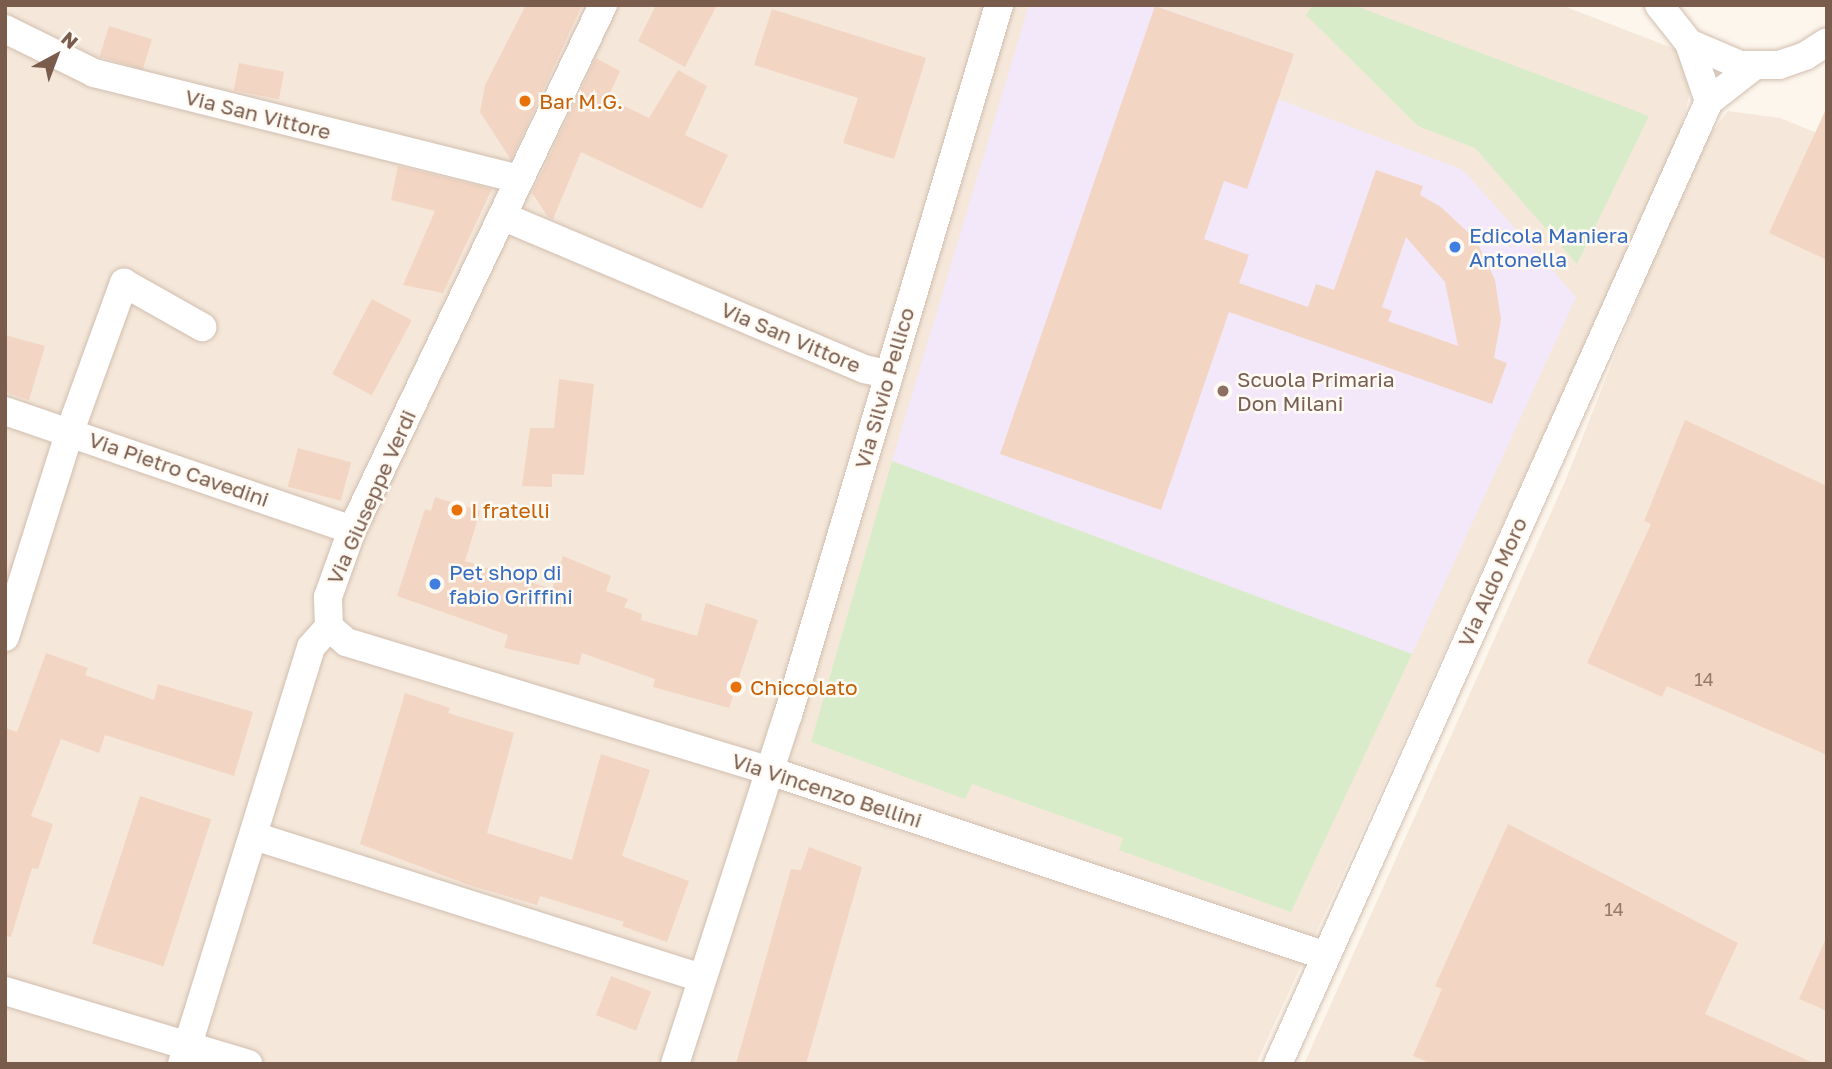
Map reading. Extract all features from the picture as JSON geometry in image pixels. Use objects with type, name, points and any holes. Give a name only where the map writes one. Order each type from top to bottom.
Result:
[{"type":"street","name":"Via Giuseppe Verdi","points":[[329,626],[328,597],[352,530],[603,5]]},
{"type":"street","name":"Via Silvio Pellico","points":[[675,1064],[770,771],[999,5]]},
{"type":"street","points":[[1659,5],[1689,43],[1709,101]]},
{"type":"street","name":"Via San Vittore","points":[[5,29],[94,73],[519,179]]},
{"type":"street","points":[[1689,43],[1726,62],[1754,66],[1790,62],[1827,42]]},
{"type":"street","name":"Via Aldo Moro","points":[[1278,1064],[1709,101],[1754,66]]},
{"type":"street","name":"Via San Vittore","points":[[502,216],[864,369],[887,374]]},
{"type":"street","points":[[5,637],[70,431],[124,283],[202,327]]},
{"type":"street","name":"Via Pietro Cavedini","points":[[5,411],[70,431],[352,530]]},
{"type":"street","points":[[185,1054],[311,647],[329,626]]},
{"type":"street","name":"Via Vincenzo Bellini","points":[[329,626],[346,642],[770,771],[1326,956]]},
{"type":"street","points":[[254,836],[701,978]]},
{"type":"street","points":[[5,991],[185,1054],[248,1064]]},
{"type":"shaded area","points":[[5,5],[1561,5],[1688,54],[1690,93],[1676,145],[1256,1064],[5,1064]]},
{"type":"shaded area","name":"Scuola Primaria Don Milani","points":[[1029,5],[1154,5],[1294,54],[1278,99],[1463,170],[1576,297],[1412,654],[892,461]]},
{"type":"shaded area","points":[[1728,111],[1780,118],[1827,137],[1827,1064],[1304,1064],[1566,479],[1694,156]]},
{"type":"green space","points":[[1313,5],[1353,5],[1649,116],[1577,264],[1475,148],[1418,126],[1306,15]]},
{"type":"green space","points":[[892,461],[1412,654],[1291,912],[1119,850],[1123,838],[972,784],[965,799],[811,742]]},
{"type":"building","points":[[526,5],[582,5],[511,160],[480,112],[485,85]]},
{"type":"building","points":[[656,5],[717,5],[685,67],[638,41]]},
{"type":"building","points":[[1155,6],[1294,54],[1247,189],[1224,181],[1204,239],[1249,255],[1239,283],[1308,307],[1316,284],[1334,290],[1376,170],[1423,186],[1420,195],[1441,207],[1476,240],[1495,280],[1501,319],[1494,358],[1507,363],[1492,404],[1229,312],[1161,510],[1000,454]],"holes":[[[1406,237],[1445,282],[1458,346],[1388,321],[1392,311],[1382,307]]]},
{"type":"building","points":[[772,9],[926,58],[894,159],[843,143],[858,98],[754,65]]},
{"type":"building","points":[[109,26],[152,39],[143,70],[100,57]]},
{"type":"building","points":[[596,58],[620,71],[608,98],[649,118],[678,70],[707,86],[685,135],[728,155],[702,209],[581,152],[553,219],[548,217],[532,193]]},
{"type":"building","points":[[239,63],[284,72],[279,99],[234,90]]},
{"type":"building","points":[[1827,107],[1827,260],[1769,233]]},
{"type":"building","points":[[398,166],[492,189],[443,293],[403,285],[435,211],[391,200]]},
{"type":"building","points":[[372,299],[412,320],[372,395],[332,374]]},
{"type":"building","points":[[5,335],[45,346],[29,400],[5,392]]},
{"type":"building","points":[[559,379],[594,384],[584,475],[552,474],[552,487],[522,486],[530,428],[554,428]]},
{"type":"building","points":[[1685,420],[1827,486],[1827,755],[1667,686],[1662,697],[1587,663],[1651,524],[1644,521]]},
{"type":"building","points":[[298,448],[351,462],[341,501],[288,487]]},
{"type":"building","points":[[435,497],[480,511],[465,561],[552,589],[563,556],[611,576],[606,591],[628,599],[624,607],[642,614],[641,620],[697,636],[706,603],[758,620],[729,708],[653,687],[655,679],[582,653],[579,665],[504,648],[508,635],[397,596],[425,509],[431,511]]},
{"type":"building","points":[[46,653],[88,668],[85,675],[154,700],[158,684],[253,712],[234,776],[105,735],[99,753],[61,739],[31,816],[53,824],[38,869],[32,868],[11,937],[5,936],[5,728],[17,732]]},
{"type":"building","points":[[405,693],[450,708],[448,713],[514,733],[487,833],[572,860],[601,754],[650,770],[622,856],[689,881],[667,942],[622,926],[624,922],[540,896],[537,905],[469,885],[360,844]]},
{"type":"building","points":[[140,796],[211,819],[163,967],[92,943]]},
{"type":"building","points":[[1508,824],[1738,943],[1705,1014],[1816,1064],[1432,1064],[1413,1056],[1442,989],[1435,986]]},
{"type":"building","points":[[809,847],[862,867],[806,1064],[736,1064],[791,869],[801,870]]},
{"type":"building","points":[[1827,936],[1827,1011],[1799,999]]},
{"type":"building","points":[[611,976],[651,991],[636,1031],[596,1015]]},
{"type":"place","name":"Bar M.G.","points":[[525,101]]},
{"type":"place","name":"Edicola Maniera Antonella","points":[[1455,247]]},
{"type":"place","name":"Scuola Primaria Don Milani","points":[[1223,391]]},
{"type":"place","name":"I fratelli","points":[[457,510]]},
{"type":"place","name":"Pet shop di fabio Griffini","points":[[435,584]]},
{"type":"place","name":"Chiccolato","points":[[736,687]]}]
